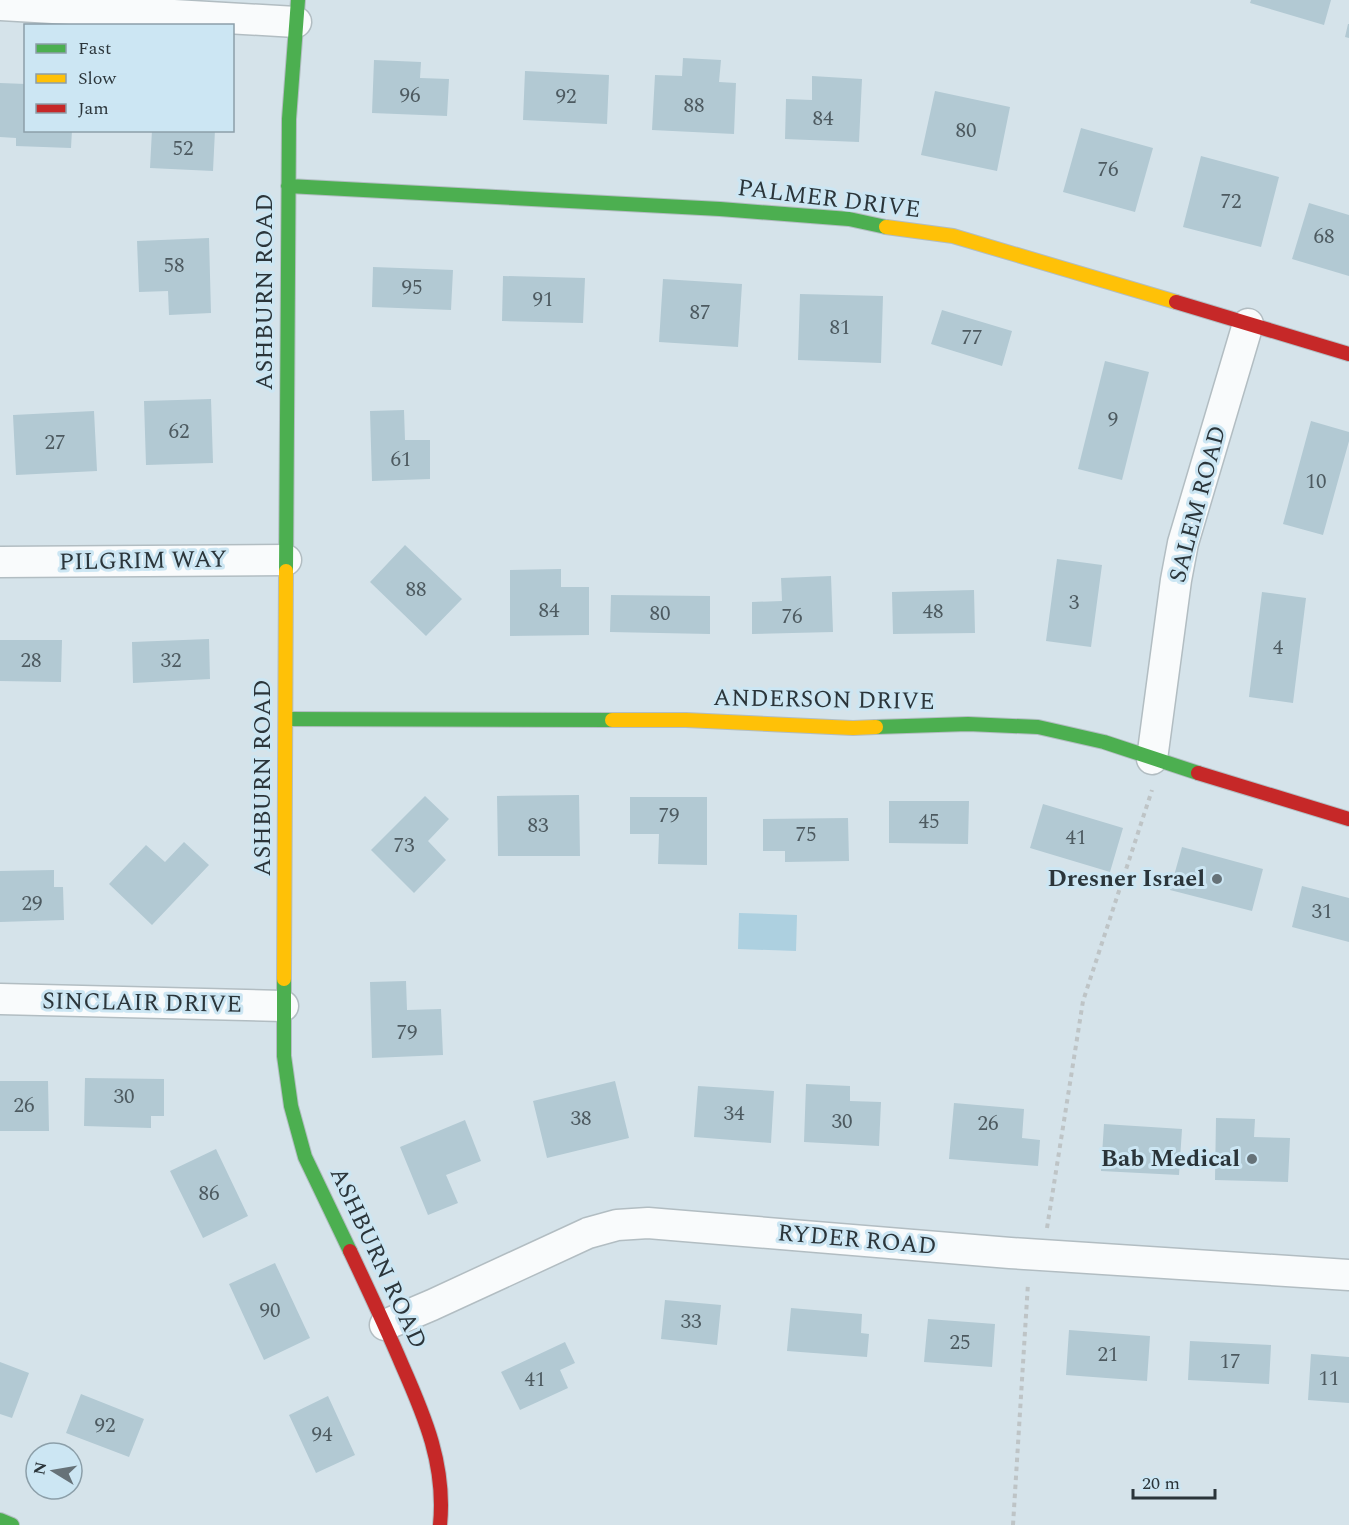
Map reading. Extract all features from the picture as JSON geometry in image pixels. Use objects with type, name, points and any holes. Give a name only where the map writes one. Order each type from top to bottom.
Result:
[{"type":"street","points":[[0,5],[297,11]]},
{"type":"street","name":"ASHBURN ROAD","points":[[297,11],[289,119],[288,186],[284,1056],[289,1096],[305,1157],[385,1325],[426,1419],[437,1461],[442,1504],[440,1525]]},
{"type":"street","name":"PALMER DRIVE","points":[[288,186],[720,209],[849,219],[902,230],[953,236],[1349,354]]},
{"type":"street","name":"SALEM ROAD","points":[[1157,761],[1176,580],[1183,543],[1248,324]]},
{"type":"street","name":"PILGRIM WAY","points":[[0,562],[286,560]]},
{"type":"street","name":"ANDERSON DRIVE","points":[[286,719],[686,720],[853,728],[968,724],[1038,727],[1104,742],[1157,761],[1349,819]]},
{"type":"street","name":"SINCLAIR DRIVE","points":[[0,999],[283,1006]]},
{"type":"street","name":"RYDER ROAD","points":[[385,1325],[588,1233],[617,1225],[648,1223],[1036,1255],[1349,1275]]},
{"type":"street","points":[[0,1520],[12,1525]]},
{"type":"path","points":[[1013,1525],[1036,1255],[1083,1001],[1157,761]]},
{"type":"shaded area","points":[[739,913],[797,915],[796,951],[738,949]]},
{"type":"building","points":[[1251,0],[1331,0],[1324,25],[1250,3]]},
{"type":"building","points":[[1349,24],[1349,38],[1345,37]]},
{"type":"building","points":[[683,58],[721,60],[719,82],[736,83],[734,134],[652,130],[655,75],[682,76]]},
{"type":"building","points":[[374,60],[421,62],[420,78],[449,79],[447,116],[372,113]]},
{"type":"building","points":[[525,71],[609,75],[607,124],[523,120]]},
{"type":"building","points":[[812,76],[862,79],[859,142],[785,139],[786,99],[812,100]]},
{"type":"building","points":[[0,83],[24,84],[24,132],[72,132],[71,148],[16,146],[16,138],[0,137]]},
{"type":"building","points":[[935,91],[1010,107],[997,171],[921,155]]},
{"type":"building","points":[[1081,128],[1153,148],[1135,212],[1063,192]]},
{"type":"building","points":[[152,132],[215,132],[213,171],[150,168]]},
{"type":"building","points":[[1201,156],[1279,177],[1261,247],[1183,227]]},
{"type":"building","points":[[1309,203],[1349,215],[1349,276],[1292,259]]},
{"type":"building","points":[[209,238],[211,313],[169,315],[168,291],[139,292],[137,241]]},
{"type":"building","points":[[373,267],[453,270],[451,310],[372,307]]},
{"type":"building","points":[[503,276],[585,278],[583,323],[502,321]]},
{"type":"building","points":[[663,279],[742,284],[738,347],[659,342]]},
{"type":"building","points":[[800,294],[883,296],[881,363],[798,360]]},
{"type":"building","points":[[942,310],[1012,331],[1002,366],[931,344]]},
{"type":"building","points":[[1105,361],[1149,372],[1122,480],[1078,469]]},
{"type":"building","points":[[211,399],[213,463],[146,465],[144,401]]},
{"type":"building","points":[[404,410],[405,440],[430,440],[430,479],[372,481],[370,411]]},
{"type":"building","points":[[94,411],[97,471],[16,475],[13,415]]},
{"type":"building","points":[[1311,421],[1349,432],[1349,441],[1323,535],[1283,524]]},
{"type":"building","points":[[405,545],[462,599],[426,636],[370,582]]},
{"type":"building","points":[[1057,559],[1102,565],[1091,647],[1046,641]]},
{"type":"building","points":[[561,569],[561,587],[589,587],[589,635],[510,636],[510,570]]},
{"type":"building","points":[[831,576],[833,632],[752,634],[752,602],[782,601],[781,578]]},
{"type":"building","points":[[974,590],[975,633],[893,634],[892,592]]},
{"type":"building","points":[[1262,592],[1306,598],[1293,703],[1249,697]]},
{"type":"building","points":[[611,595],[710,596],[710,634],[610,632]]},
{"type":"building","points":[[209,639],[210,679],[133,683],[132,642]]},
{"type":"building","points":[[0,640],[62,640],[61,682],[0,681]]},
{"type":"building","points":[[579,795],[580,856],[498,856],[497,796]]},
{"type":"building","points":[[425,796],[449,819],[428,841],[446,860],[414,893],[371,850]]},
{"type":"building","points":[[630,797],[707,797],[707,865],[658,864],[659,834],[630,834]]},
{"type":"building","points":[[889,801],[969,801],[968,844],[889,843]]},
{"type":"building","points":[[1043,804],[1123,828],[1110,872],[1030,848]]},
{"type":"building","points":[[848,818],[849,861],[785,862],[785,851],[763,851],[763,819]]},
{"type":"building","points":[[184,842],[209,865],[152,925],[109,884],[146,845],[165,862]]},
{"type":"building","name":"Dresner Israel","points":[[1182,847],[1263,869],[1252,911],[1170,890]]},
{"type":"building","points":[[54,870],[54,887],[63,887],[64,920],[0,922],[0,871]]},
{"type":"building","points":[[1302,886],[1349,898],[1349,942],[1292,927]]},
{"type":"building","points":[[406,981],[407,1010],[441,1009],[443,1055],[372,1058],[370,982]]},
{"type":"building","points":[[85,1078],[164,1079],[164,1116],[151,1116],[151,1128],[84,1126]]},
{"type":"building","points":[[0,1081],[48,1081],[49,1131],[0,1131]]},
{"type":"building","points":[[615,1081],[629,1138],[547,1158],[533,1101]]},
{"type":"building","points":[[806,1084],[850,1086],[850,1101],[881,1102],[879,1146],[804,1142]]},
{"type":"building","points":[[698,1086],[774,1091],[771,1143],[694,1137]]},
{"type":"building","points":[[954,1103],[1024,1109],[1022,1138],[1040,1140],[1038,1166],[949,1159]]},
{"type":"building","name":"Bab Medical","points":[[1216,1118],[1255,1119],[1254,1137],[1290,1138],[1288,1182],[1215,1180]]},
{"type":"building","points":[[465,1120],[481,1161],[446,1175],[458,1203],[428,1215],[400,1147]]},
{"type":"building","points":[[1104,1124],[1182,1129],[1179,1175],[1101,1171]]},
{"type":"building","points":[[216,1149],[248,1216],[203,1238],[170,1171]]},
{"type":"building","points":[[275,1263],[310,1338],[264,1360],[229,1284]]},
{"type":"building","points":[[665,1300],[721,1305],[717,1345],[661,1339]]},
{"type":"building","points":[[791,1308],[862,1314],[861,1333],[869,1334],[867,1357],[787,1351]]},
{"type":"building","points":[[928,1319],[995,1324],[992,1367],[924,1362]]},
{"type":"building","points":[[1069,1330],[1150,1336],[1147,1381],[1066,1375]]},
{"type":"building","points":[[1190,1341],[1271,1345],[1269,1384],[1188,1380]]},
{"type":"building","points":[[565,1342],[575,1363],[560,1370],[568,1388],[520,1410],[501,1372]]},
{"type":"building","points":[[1311,1354],[1349,1357],[1349,1403],[1308,1400]]},
{"type":"building","points":[[0,1362],[29,1373],[12,1418],[0,1414]]},
{"type":"building","points":[[81,1394],[144,1419],[129,1457],[66,1433]]},
{"type":"building","points":[[328,1396],[355,1455],[316,1473],[289,1415]]},
{"type":"traffic: fast","points":[[286,571],[289,119],[298,0]]},
{"type":"traffic: fast","points":[[288,186],[720,209],[849,219],[886,227]]},
{"type":"traffic: fast","points":[[286,719],[612,720]]},
{"type":"traffic: fast","points":[[876,727],[968,724],[1038,727],[1104,742],[1198,773]]},
{"type":"traffic: fast","points":[[284,979],[284,1056],[291,1106],[305,1157],[350,1251]]},
{"type":"traffic: fast","points":[[0,1520],[12,1525]]},
{"type":"traffic: slow","points":[[886,227],[953,236],[1176,302]]},
{"type":"traffic: slow","points":[[284,979],[286,571]]},
{"type":"traffic: slow","points":[[612,720],[686,720],[853,728],[876,727]]},
{"type":"traffic: jam","points":[[1176,302],[1349,354]]},
{"type":"traffic: jam","points":[[1198,773],[1349,819]]},
{"type":"traffic: jam","points":[[350,1251],[390,1336],[426,1423],[440,1482],[440,1525]]},
{"type":"place","name":"Dresner Israel","points":[[1217,879]]},
{"type":"place","name":"Bab Medical","points":[[1252,1159]]}]
